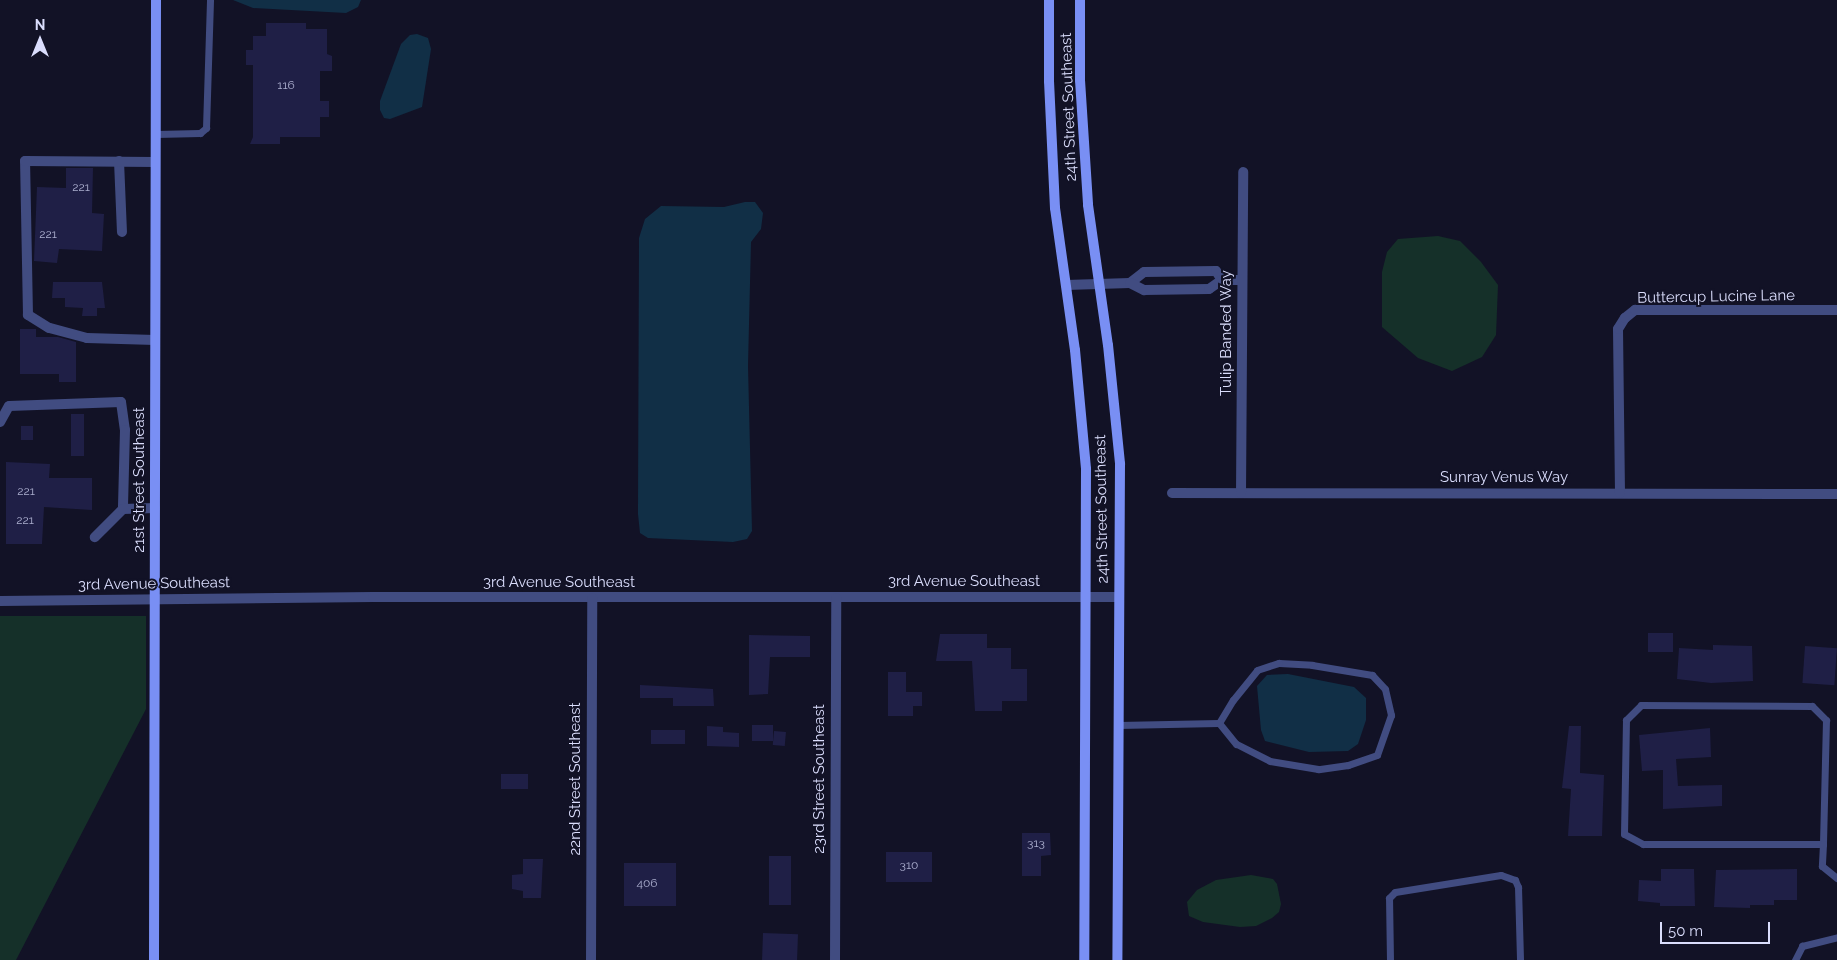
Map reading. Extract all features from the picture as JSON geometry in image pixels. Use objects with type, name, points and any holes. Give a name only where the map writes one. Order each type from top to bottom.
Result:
[{"type":"street","name":"21st Street Southeast","points":[[154,960],[156,0]]},
{"type":"street","name":"24th Street Southeast","points":[[1049,0],[1049,82],[1055,208],[1066,285],[1086,469],[1084,960]]},
{"type":"street","name":"24th Street Southeast","points":[[1080,0],[1080,80],[1088,205],[1120,464],[1117,960]]},
{"type":"street","points":[[155,162],[25,161],[28,315],[49,328],[87,338],[155,340]]},
{"type":"street","points":[[120,161],[122,232]]},
{"type":"street","name":"Tulip Banded Way","points":[[1241,493],[1243,172]]},
{"type":"street","points":[[1130,283],[1144,272],[1216,271],[1222,280]]},
{"type":"street","points":[[1066,285],[1130,283],[1144,290],[1209,289],[1222,280],[1242,280]]},
{"type":"street","name":"Buttercup Lucine Lane","points":[[1620,493],[1618,329],[1625,318],[1635,310],[1837,310]]},
{"type":"street","points":[[0,422],[9,406],[121,402],[125,430],[122,509],[95,537]]},
{"type":"street","name":"Sunray Venus Way","points":[[1172,493],[1837,494]]},
{"type":"street","points":[[122,509],[155,508]]},
{"type":"street","name":"3rd Avenue Southeast","points":[[0,601],[1118,597]]},
{"type":"street","name":"22nd Street Southeast","points":[[591,960],[592,598]]},
{"type":"street","name":"23rd Street Southeast","points":[[835,960],[836,598]]},
{"type":"lane","points":[[156,134],[200,133],[206,128],[210,0]]},
{"type":"lane","points":[[1278,664],[1312,665],[1372,675],[1385,690],[1391,715],[1377,755],[1348,765],[1318,768],[1270,761],[1236,744],[1219,723],[1233,700],[1257,670],[1278,664]]},
{"type":"lane","points":[[1823,844],[1643,844],[1624,834],[1626,720],[1640,704],[1812,706],[1826,720],[1823,844],[1822,866],[1837,878]]},
{"type":"lane","points":[[1118,725],[1219,723]]},
{"type":"lane","points":[[1390,960],[1388,898],[1395,892],[1501,875],[1515,880],[1518,886],[1520,960]]},
{"type":"lane","points":[[1795,960],[1802,946],[1837,937]]},
{"type":"green space","points":[[1438,236],[1460,241],[1481,262],[1498,285],[1496,335],[1482,357],[1452,371],[1418,358],[1382,327],[1382,272],[1387,252],[1398,239]]},
{"type":"green space","points":[[0,616],[146,616],[146,709],[16,960],[0,960]]},
{"type":"green space","points":[[1251,875],[1273,879],[1277,884],[1281,904],[1279,912],[1272,918],[1256,926],[1240,927],[1203,922],[1189,916],[1187,902],[1197,890],[1216,880]]},
{"type":"water","points":[[233,0],[361,0],[358,7],[346,13],[253,8]]},
{"type":"water","points":[[417,34],[428,38],[431,49],[422,107],[390,119],[384,118],[380,110],[380,101],[401,44],[410,35]]},
{"type":"water","points":[[745,202],[755,202],[763,213],[761,229],[751,242],[748,366],[752,531],[747,539],[733,542],[648,538],[640,533],[638,514],[639,238],[645,219],[661,206],[724,207]]},
{"type":"water","points":[[1288,674],[1354,687],[1366,698],[1366,720],[1358,744],[1348,751],[1309,752],[1265,741],[1261,730],[1257,686],[1267,675]]},
{"type":"building","points":[[266,23],[306,23],[306,29],[327,29],[327,54],[332,56],[332,71],[320,71],[320,101],[329,101],[329,117],[320,117],[320,137],[280,137],[280,144],[250,144],[253,137],[253,65],[246,65],[246,50],[253,50],[253,36],[266,36]]},
{"type":"building","points":[[66,168],[93,168],[92,213],[104,214],[102,251],[59,249],[57,263],[34,261],[37,187],[66,188]]},
{"type":"building","points":[[53,282],[102,282],[105,308],[97,308],[97,316],[82,316],[83,308],[65,307],[65,298],[52,298]]},
{"type":"building","points":[[20,329],[36,329],[36,337],[58,337],[76,342],[76,382],[59,382],[59,374],[20,374]]},
{"type":"building","points":[[71,414],[84,414],[84,456],[71,456]]},
{"type":"building","points":[[21,426],[33,426],[33,440],[21,440]]},
{"type":"building","points":[[6,462],[50,464],[49,478],[92,478],[92,510],[44,507],[42,544],[6,544]]},
{"type":"building","points":[[1648,633],[1673,633],[1673,652],[1648,652]]},
{"type":"building","points":[[940,634],[987,634],[987,648],[1011,648],[1011,669],[1027,669],[1027,701],[1002,701],[1002,711],[975,711],[972,661],[936,661]]},
{"type":"building","points":[[749,635],[810,636],[810,657],[770,657],[768,694],[749,695]]},
{"type":"building","points":[[1713,645],[1752,646],[1753,681],[1711,683],[1677,679],[1679,648],[1713,650]]},
{"type":"building","points":[[1805,646],[1837,648],[1834,685],[1802,683]]},
{"type":"building","points":[[888,672],[906,672],[906,692],[922,692],[922,706],[913,706],[913,716],[888,716]]},
{"type":"building","points":[[640,685],[713,689],[714,706],[673,706],[673,698],[640,698]]},
{"type":"building","points":[[752,725],[773,725],[773,741],[752,741]]},
{"type":"building","points":[[707,726],[723,727],[723,732],[739,733],[739,747],[707,746]]},
{"type":"building","points":[[1569,726],[1581,726],[1580,773],[1604,775],[1602,836],[1568,836],[1571,789],[1562,788]]},
{"type":"building","points":[[1710,728],[1711,757],[1676,759],[1678,786],[1722,785],[1722,806],[1663,809],[1663,770],[1642,771],[1639,735]]},
{"type":"building","points":[[651,730],[685,730],[685,744],[651,744]]},
{"type":"building","points":[[774,731],[786,732],[785,746],[773,745]]},
{"type":"building","points":[[501,774],[528,774],[528,789],[501,789]]},
{"type":"building","points":[[1022,833],[1050,833],[1051,855],[1041,856],[1041,876],[1022,876]]},
{"type":"building","points":[[886,852],[932,852],[932,882],[886,882]]},
{"type":"building","points":[[769,856],[791,856],[791,905],[769,905]]},
{"type":"building","points":[[523,859],[543,859],[541,898],[523,898],[523,891],[512,889],[512,875],[523,874]]},
{"type":"building","points":[[624,863],[676,863],[676,906],[624,906]]},
{"type":"building","points":[[1661,869],[1694,869],[1695,906],[1660,906],[1660,903],[1638,901],[1639,880],[1661,881]]},
{"type":"building","points":[[1797,869],[1797,900],[1774,900],[1774,905],[1750,905],[1750,908],[1714,907],[1716,870]]},
{"type":"building","points":[[763,933],[798,934],[797,960],[762,960]]}]
